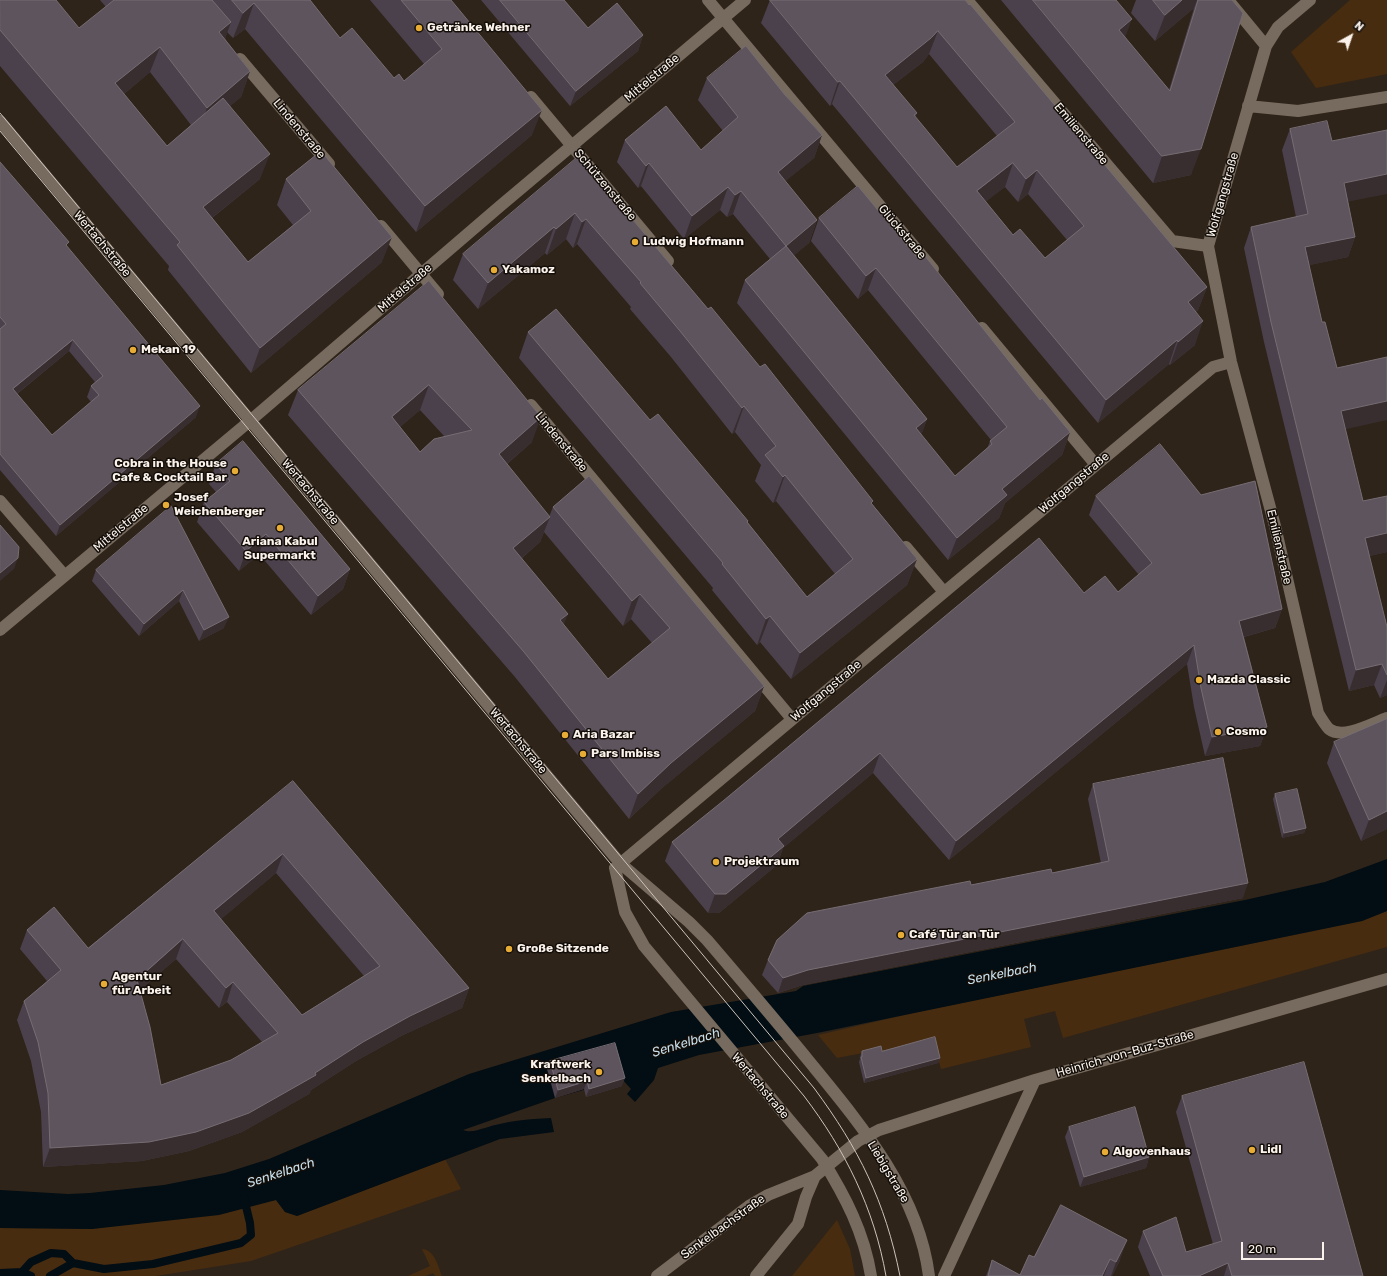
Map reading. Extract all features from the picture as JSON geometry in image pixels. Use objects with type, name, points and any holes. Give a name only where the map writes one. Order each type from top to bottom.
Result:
[{"type":"street","name":"Glückstraße","points":[[708,0],[943,281]]},
{"type":"street","name":"Mittelstraße","points":[[0,630],[251,420],[572,145],[745,0]]},
{"type":"street","name":"Emilienstraße","points":[[967,0],[1172,241],[1208,246]]},
{"type":"street","points":[[1228,0],[1266,46]]},
{"type":"street","name":"Wolfgangstraße","points":[[620,863],[1214,366],[1231,362],[1208,246],[1266,46],[1278,27],[1310,0]]},
{"type":"street","name":"Lindenstraße","points":[[234,52],[334,171]]},
{"type":"street","name":"Schützenstraße","points":[[525,91],[572,145],[677,272]]},
{"type":"street","points":[[1248,106],[1298,111],[1387,96]]},
{"type":"street","name":"Wertachstraße","points":[[0,121],[620,863],[689,922],[792,1040],[842,1102],[867,1136]]},
{"type":"street","points":[[375,219],[444,301]]},
{"type":"street","points":[[975,320],[1096,465]]},
{"type":"street","name":"Emilienstraße","points":[[1231,362],[1274,526],[1318,713],[1330,729],[1340,732],[1350,732],[1387,718]]},
{"type":"street","name":"Lindenstraße","points":[[522,394],[792,720]]},
{"type":"street","points":[[0,501],[64,575]]},
{"type":"street","points":[[899,538],[944,592]]},
{"type":"street","name":"Wertachstraße","points":[[620,863],[615,868],[625,912],[644,946],[827,1166]]},
{"type":"street","name":"Heinrich-von-Buz-Straße","points":[[815,1176],[858,1141],[879,1130],[1035,1080],[1387,979]]},
{"type":"street","points":[[944,1276],[956,1254],[1035,1080]]},
{"type":"street","name":"Liebigstraße","points":[[867,1136],[900,1188],[909,1207],[918,1230],[929,1276]]},
{"type":"street","points":[[827,1166],[850,1206],[859,1226],[868,1254],[871,1276]]},
{"type":"street","points":[[756,1276],[798,1224],[804,1202],[815,1176]]},
{"type":"street","name":"Senkelbachstraße","points":[[658,1276],[725,1225],[768,1195],[815,1176]]},
{"type":"street","points":[[788,1188],[804,1202]]},
{"type":"shaded area","points":[[1350,0],[1387,0],[1387,74],[1316,88],[1291,52]]},
{"type":"shaded area","points":[[1387,911],[1387,947],[1063,1038],[1055,1011],[1024,1019],[1031,1047],[941,1069],[933,1041],[881,1056],[879,1050],[837,1058],[818,1035],[922,1011],[1362,921]]},
{"type":"shaded area","points":[[445,1159],[461,1189],[251,1261],[156,1276],[0,1276],[0,1228],[92,1229],[276,1200],[285,1212],[297,1216]]},
{"type":"shaded area","points":[[837,1220],[850,1249],[855,1276],[792,1276]]},
{"type":"shaded area","points":[[422,1249],[433,1255],[442,1276],[435,1276],[433,1273],[426,1276],[408,1276],[430,1266]]},
{"type":"water","name":"Senkelbach","points":[[1387,859],[1387,911],[1362,921],[817,1033],[699,1055],[658,1068],[654,1080],[635,1102],[627,1094],[631,1089],[622,1079],[555,1098],[463,1130],[474,1131],[509,1122],[551,1118],[554,1132],[500,1139],[297,1216],[285,1212],[276,1200],[219,1215],[92,1229],[0,1228],[0,1190],[68,1194],[90,1193],[164,1185],[225,1173],[269,1159],[469,1074],[671,1012],[796,991],[803,986],[1245,900],[1325,882]]},
{"type":"building","points":[[0,0],[56,0],[79,28],[114,0],[212,0],[231,22],[219,32],[250,71],[207,108],[160,47],[115,83],[167,146],[223,98],[270,154],[203,207],[248,262],[311,211],[286,179],[321,151],[392,237],[260,348],[177,245],[180,242],[0,30]]},
{"type":"building","points":[[232,0],[310,0],[340,38],[352,28],[394,78],[399,74],[404,81],[442,49],[401,0],[451,0],[542,110],[425,206],[254,3],[243,13]]},
{"type":"building","points":[[500,0],[564,0],[588,28],[617,3],[643,35],[576,91]]},
{"type":"building","points":[[770,0],[965,0],[969,5],[970,4],[1207,287],[1188,302],[1203,321],[1178,342],[1177,340],[1106,400],[840,81],[838,82]],"holes":[[[938,31],[1015,122],[957,167],[914,115],[917,113],[885,75]],[[1013,163],[1026,179],[1037,170],[1084,226],[1045,258],[1020,229],[1013,235],[977,191]]]},
{"type":"building","points":[[1033,0],[1116,0],[1132,19],[1119,30],[1170,91],[1198,0],[1232,0],[1243,13],[1201,149],[1162,156]]},
{"type":"building","points":[[1153,0],[1182,0],[1165,15]]},
{"type":"building","points":[[746,46],[785,95],[822,135],[778,172],[817,220],[786,246],[741,191],[735,195],[728,187],[692,216],[649,163],[646,166],[625,140],[666,106],[701,150],[738,117],[707,78]]},
{"type":"building","points":[[1327,121],[1332,141],[1387,130],[1387,174],[1344,183],[1355,237],[1305,247],[1322,322],[1325,322],[1337,368],[1387,357],[1387,401],[1341,411],[1363,501],[1387,496],[1387,533],[1365,538],[1387,627],[1387,675],[1382,664],[1356,670],[1271,322],[1251,227],[1308,214],[1290,129]]},
{"type":"building","points":[[579,156],[708,309],[711,307],[760,367],[765,364],[873,501],[871,503],[917,559],[800,653],[770,616],[766,619],[722,564],[723,563],[528,332],[556,309],[650,420],[658,414],[748,521],[747,522],[807,597],[853,559],[785,475],[783,477],[765,455],[776,446],[744,406],[742,408],[640,283],[641,282],[586,219],[582,222],[575,213],[556,229],[554,227],[488,283],[463,254]]},
{"type":"building","points":[[0,162],[69,242],[66,245],[200,406],[60,525],[0,454],[0,329],[6,324],[0,317]],"holes":[[[73,340],[103,376],[91,386],[99,395],[52,435],[13,389]]]},
{"type":"building","points":[[858,186],[919,260],[925,256],[1040,400],[1042,398],[1070,432],[1002,489],[1007,495],[957,538],[745,280],[786,246],[927,419],[916,428],[955,476],[992,444],[990,441],[1007,427],[876,268],[866,276],[819,218]]},
{"type":"building","points":[[429,281],[541,417],[499,454],[550,517],[513,548],[568,614],[560,620],[608,679],[670,628],[640,594],[632,601],[553,507],[589,476],[764,686],[671,763],[638,794],[524,652],[298,390]],"holes":[[[429,385],[472,430],[434,439],[420,452],[392,417]]]},
{"type":"building","points":[[243,441],[350,569],[318,596],[266,534],[246,551],[204,502],[230,481],[216,464]]},
{"type":"building","points":[[1160,444],[1201,495],[1255,481],[1282,609],[1239,621],[1267,727],[1212,737],[1201,688],[1194,645],[956,841],[880,753],[778,839],[784,846],[726,894],[715,894],[672,842],[1039,538],[1084,593],[1105,576],[1118,592],[1152,563],[1096,496]]},
{"type":"building","points":[[171,506],[229,617],[204,630],[183,590],[144,624],[96,570]]},
{"type":"building","points":[[0,525],[19,547],[18,558],[0,573]]},
{"type":"building","points":[[1387,719],[1387,811],[1369,820],[1334,742]]},
{"type":"building","points":[[1223,758],[1248,883],[808,970],[783,978],[768,960],[777,940],[807,913],[970,881],[971,885],[1051,869],[1052,873],[1109,861],[1093,784]]},
{"type":"building","name":"Agentur für Arbeit","points":[[293,781],[469,988],[410,1016],[363,1042],[315,1073],[316,1075],[249,1113],[196,1132],[149,1142],[50,1148],[48,1093],[38,1042],[24,1001],[61,970],[27,930],[54,907],[88,948]],"holes":[[[283,854],[380,966],[302,1015],[214,911]],[[183,939],[226,988],[233,982],[278,1033],[231,1060],[161,1085],[150,1027],[137,980]]]},
{"type":"building","points":[[1297,789],[1306,828],[1284,833],[1275,794]]},
{"type":"building","points":[[935,1037],[940,1058],[866,1078],[861,1057],[862,1051],[881,1046],[882,1051]]},
{"type":"building","points":[[615,1043],[625,1078],[589,1089],[587,1081],[558,1090],[550,1061]]},
{"type":"building","name":"Lidl","points":[[1304,1062],[1363,1276],[1232,1276],[1228,1263],[1199,1276],[1163,1276],[1143,1231],[1176,1217],[1186,1252],[1222,1241],[1182,1096]]},
{"type":"building","name":"Algovenhaus","points":[[1135,1107],[1149,1157],[1084,1177],[1069,1127]]},
{"type":"building","points":[[1061,1205],[1127,1240],[1116,1262],[1110,1259],[1102,1276],[988,1276],[992,1260],[1020,1275],[1029,1255],[1034,1257]]},
{"type":"waterway","points":[[0,1273],[22,1272],[31,1262],[51,1253],[64,1254],[73,1263],[104,1269],[153,1264],[241,1243],[251,1235],[250,1223],[244,1198]]},
{"type":"waterway","points":[[50,1276],[73,1263]]},
{"type":"waterway","points":[[22,1272],[31,1276]]},
{"type":"tram line","points":[[0,113],[814,1088],[844,1133],[868,1177],[887,1224],[900,1276]]},
{"type":"tram line","points":[[0,131],[804,1096],[832,1137],[856,1181],[866,1203],[874,1227],[886,1276]]},
{"type":"place","name":"Getränke Wehner","points":[[419,28]]},
{"type":"place","name":"Ludwig Hofmann","points":[[635,242]]},
{"type":"place","name":"Yakamoz","points":[[494,270]]},
{"type":"place","name":"Mekan 19","points":[[133,350]]},
{"type":"place","name":"Cobra in the House Cafe & Cocktail Bar","points":[[235,471]]},
{"type":"place","name":"Josef Weichenberger","points":[[166,505]]},
{"type":"place","name":"Ariana Kabul Supermarkt","points":[[280,528]]},
{"type":"place","name":"Mazda Classic","points":[[1199,680]]},
{"type":"place","name":"Cosmo","points":[[1218,732]]},
{"type":"place","name":"Aria Bazar","points":[[565,735]]},
{"type":"place","name":"Pars Imbiss","points":[[583,754]]},
{"type":"place","name":"Projektraum","points":[[716,862]]},
{"type":"place","name":"Café Tür an Tür","points":[[901,935]]},
{"type":"place","name":"Große Sitzende","points":[[509,949]]},
{"type":"place","name":"Agentur für Arbeit","points":[[104,984]]},
{"type":"place","name":"Kraftwerk Senkelbach","points":[[599,1072]]},
{"type":"place","name":"Lidl","points":[[1252,1150]]},
{"type":"place","name":"Algovenhaus","points":[[1105,1152]]}]
